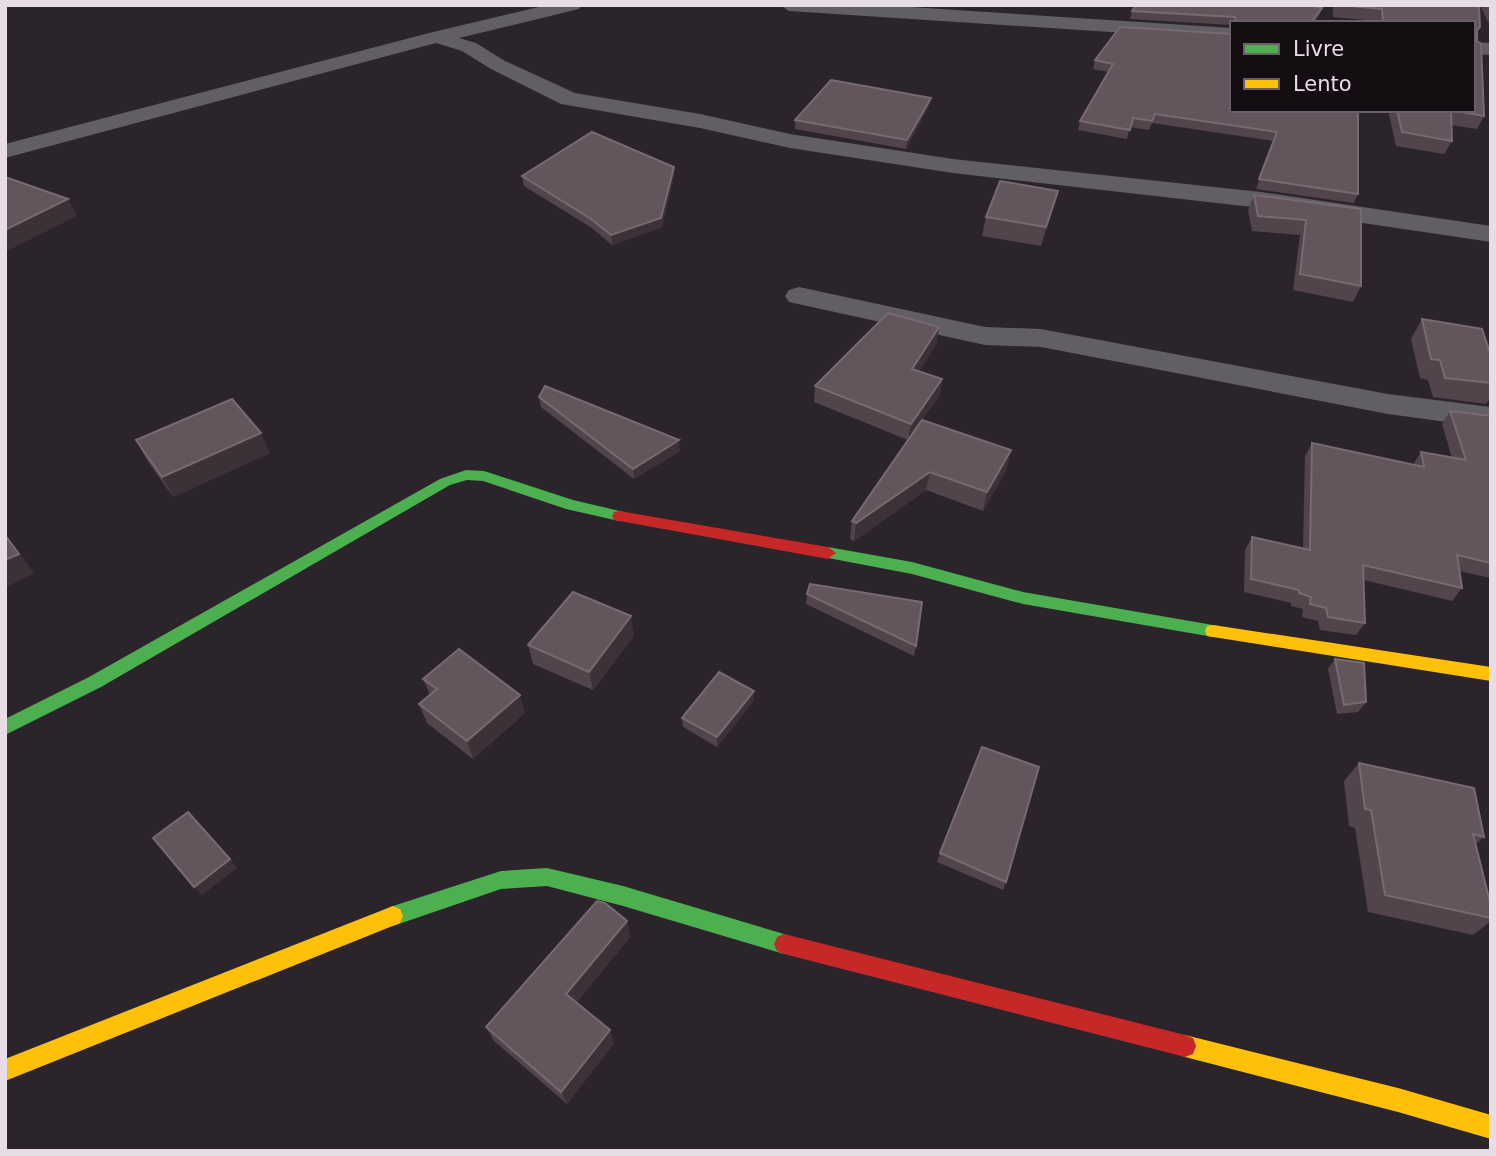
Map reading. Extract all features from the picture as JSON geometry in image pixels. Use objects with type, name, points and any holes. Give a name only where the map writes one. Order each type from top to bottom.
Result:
[{"type":"street","points":[[5,151],[436,37],[572,5]]},
{"type":"street","points":[[789,5],[1230,34]]},
{"type":"street","points":[[1147,29],[1150,5]]},
{"type":"street","points":[[436,37],[469,47],[498,65],[569,99],[700,121],[790,141],[953,166],[1261,200],[1491,234]]},
{"type":"street","points":[[799,296],[985,336],[1041,338],[1388,404],[1491,418]]},
{"type":"street","points":[[5,728],[95,682],[445,482],[466,475],[484,476],[571,505],[912,568],[1023,598],[1301,646],[1491,674]]},
{"type":"street","points":[[5,1070],[392,916],[501,880],[547,877],[623,896],[790,946],[1398,1100],[1491,1127]]},
{"type":"building","points":[[1136,5],[1309,5],[1322,8],[1312,21],[1236,21],[1235,17],[1132,11]]},
{"type":"building","points":[[1341,5],[1479,5],[1480,27],[1477,30],[1477,41],[1481,44],[1484,116],[1462,112],[1475,112],[1475,21],[1383,21],[1382,9]]},
{"type":"building","points":[[1120,27],[1230,34],[1230,112],[1358,112],[1358,194],[1259,179],[1277,132],[1155,114],[1152,121],[1133,118],[1130,130],[1080,121],[1113,64],[1095,60]]},
{"type":"building","points":[[831,80],[931,98],[907,140],[795,120]]},
{"type":"building","points":[[1397,112],[1451,112],[1452,141],[1402,132]]},
{"type":"building","points":[[592,132],[674,167],[661,218],[611,235],[591,219],[522,176]]},
{"type":"building","points":[[5,177],[68,199],[5,230]]},
{"type":"building","points":[[1000,181],[1058,191],[1046,227],[986,217]]},
{"type":"building","points":[[1254,195],[1361,209],[1361,286],[1300,274],[1306,220],[1258,216]]},
{"type":"building","points":[[888,313],[939,327],[912,369],[942,379],[911,424],[815,386]]},
{"type":"building","points":[[1422,319],[1482,329],[1491,356],[1491,383],[1445,378],[1440,360],[1431,359]]},
{"type":"building","points":[[545,386],[679,440],[633,469],[539,397]]},
{"type":"building","points":[[232,399],[261,433],[162,477],[136,440]]},
{"type":"building","points":[[1450,411],[1491,416],[1491,563],[1457,555],[1462,588],[1363,565],[1365,623],[1328,617],[1326,608],[1310,604],[1311,597],[1299,593],[1299,590],[1251,579],[1252,537],[1310,550],[1312,443],[1424,467],[1421,452],[1466,460]]},
{"type":"building","points":[[922,420],[1011,450],[987,492],[930,472],[856,523],[852,521]]},
{"type":"building","points":[[5,535],[19,554],[5,560]]},
{"type":"building","points":[[810,584],[922,602],[916,646],[807,594]]},
{"type":"building","points":[[573,592],[631,616],[589,672],[528,645]]},
{"type":"building","points":[[459,649],[520,695],[467,741],[419,704],[437,689],[423,679]]},
{"type":"building","points":[[1335,659],[1364,663],[1366,702],[1344,705]]},
{"type":"building","points":[[719,672],[754,691],[717,737],[682,718]]},
{"type":"building","points":[[982,747],[1039,767],[1006,882],[940,853]]},
{"type":"building","points":[[1359,763],[1474,788],[1484,837],[1473,834],[1491,906],[1491,918],[1385,895],[1371,810],[1365,809]]},
{"type":"building","points":[[188,812],[230,859],[194,887],[153,838]]},
{"type":"building","points":[[597,901],[605,903],[627,921],[566,994],[610,1030],[561,1092],[486,1027]]},
{"type":"traffic: fast","points":[[5,728],[95,682],[445,482],[466,475],[484,476],[571,505],[619,516]]},
{"type":"traffic: fast","points":[[828,553],[912,568],[1023,598],[1213,631]]},
{"type":"traffic: fast","points":[[393,916],[501,880],[547,877],[623,896],[784,944]]},
{"type":"traffic: slow","points":[[1213,631],[1491,674]]},
{"type":"traffic: slow","points":[[5,1070],[393,916]]},
{"type":"traffic: slow","points":[[1185,1046],[1398,1100],[1491,1127]]},
{"type":"traffic: jam","points":[[619,516],[828,553]]},
{"type":"traffic: jam","points":[[784,944],[1185,1046]]}]
